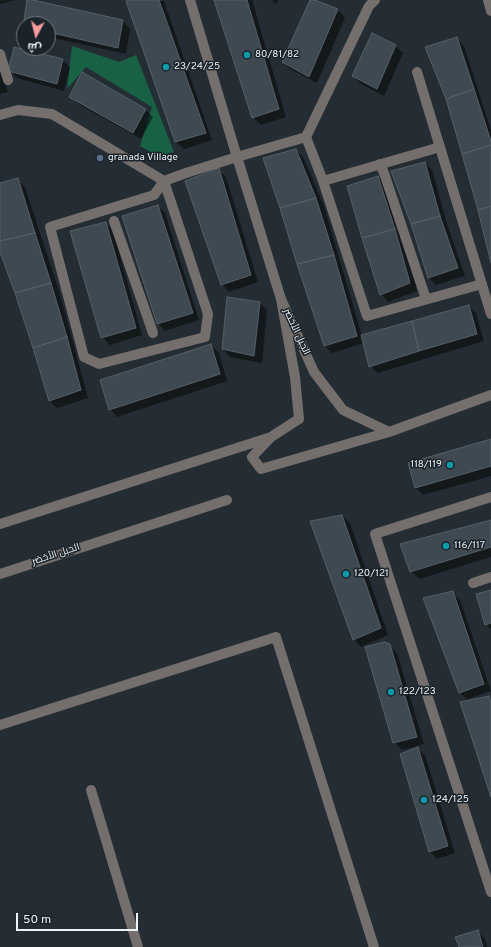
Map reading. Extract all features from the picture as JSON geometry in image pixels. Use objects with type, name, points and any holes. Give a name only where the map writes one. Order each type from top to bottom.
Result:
[{"type":"street","points":[[190,0],[236,157],[281,299]]},
{"type":"street","points":[[375,0],[369,6],[306,137],[323,181],[367,316],[482,284]]},
{"type":"street","points":[[488,0],[491,11]]},
{"type":"street","points":[[0,54],[8,80]]},
{"type":"street","points":[[417,72],[491,314]]},
{"type":"street","points":[[0,115],[18,110],[52,114],[164,181],[208,314],[205,337],[99,364],[84,357],[50,227],[154,196],[164,181],[236,157],[306,137]]},
{"type":"street","points":[[323,181],[440,147]]},
{"type":"street","points":[[380,164],[426,300]]},
{"type":"street","points":[[114,221],[153,333]]},
{"type":"street","name":"الجبل الأخضر","points":[[281,299],[314,372],[342,410],[389,432]]},
{"type":"street","name":"الجبل الأخضر","points":[[281,299],[295,377],[299,419],[271,437],[252,457],[261,469],[389,432],[491,395]]},
{"type":"street","name":"الجبل الأخضر","points":[[0,524],[271,437]]},
{"type":"street","points":[[491,497],[375,534],[491,892]]},
{"type":"street","name":"الجبل الأخضر","points":[[0,574],[227,500]]},
{"type":"street","points":[[473,583],[491,577]]},
{"type":"street","points":[[0,725],[276,636],[374,947]]},
{"type":"street","points":[[91,790],[138,947]]},
{"type":"green space","points":[[72,46],[119,62],[136,55],[174,152],[157,156],[140,146],[152,107],[86,67],[67,89]]},
{"type":"building","points":[[27,0],[33,0],[123,20],[118,48],[56,34],[56,16],[25,16]]},
{"type":"building","name":"23/24/25","points":[[159,0],[206,133],[175,142],[126,1]]},
{"type":"building","name":"80/81/82","points":[[214,0],[247,0],[279,109],[252,118]]},
{"type":"building","points":[[310,0],[315,0],[338,9],[309,77],[282,62]]},
{"type":"building","points":[[372,33],[396,45],[377,89],[352,76]]},
{"type":"building","points":[[457,37],[474,89],[446,99],[425,47]]},
{"type":"building","points":[[14,47],[16,47],[16,56],[51,56],[63,59],[57,84],[8,71]]},
{"type":"building","points":[[82,72],[146,109],[133,133],[69,97]]},
{"type":"building","points":[[474,89],[491,145],[462,154],[446,99]]},
{"type":"building","points":[[491,145],[491,206],[478,210],[462,154]]},
{"type":"building","points":[[296,149],[316,198],[280,208],[263,158]]},
{"type":"building","points":[[425,162],[440,216],[411,224],[391,171]]},
{"type":"building","points":[[219,168],[251,275],[221,285],[185,181]]},
{"type":"building","points":[[378,176],[395,229],[362,238],[347,186]]},
{"type":"building","points":[[18,178],[35,233],[0,241],[0,183]]},
{"type":"building","points":[[316,198],[334,255],[297,264],[280,208]]},
{"type":"building","points":[[158,205],[193,313],[157,324],[122,216]]},
{"type":"building","points":[[491,206],[491,263],[478,210]]},
{"type":"building","points":[[440,216],[458,268],[428,278],[411,224]]},
{"type":"building","points":[[106,222],[136,328],[101,338],[70,231]]},
{"type":"building","points":[[395,229],[410,283],[380,295],[362,238]]},
{"type":"building","points":[[35,233],[51,283],[15,293],[0,252],[0,241]]},
{"type":"building","points":[[334,255],[357,336],[324,346],[297,264]]},
{"type":"building","points":[[51,283],[67,337],[33,348],[15,293]]},
{"type":"building","points":[[227,297],[260,302],[254,356],[222,349]]},
{"type":"building","points":[[469,305],[477,334],[419,351],[412,321]]},
{"type":"building","points":[[412,321],[419,351],[369,367],[361,335]]},
{"type":"building","points":[[67,337],[81,390],[49,401],[33,348]]},
{"type":"building","points":[[211,344],[220,374],[109,410],[100,380]]},
{"type":"building","name":"118/119","points":[[491,439],[491,466],[415,488],[408,463]]},
{"type":"building","name":"120/121","points":[[342,515],[381,628],[353,640],[310,521]]},
{"type":"building","name":"116/117","points":[[491,520],[491,547],[410,572],[400,544]]},
{"type":"building","points":[[491,590],[491,623],[485,625],[476,594]]},
{"type":"building","points":[[453,591],[484,684],[459,693],[423,598]]},
{"type":"building","name":"122/123","points":[[384,642],[390,644],[417,737],[393,743],[365,647]]},
{"type":"building","points":[[489,696],[491,703],[491,797],[460,702]]},
{"type":"building","name":"124/125","points":[[418,747],[448,846],[429,852],[400,754]]},
{"type":"building","points":[[478,930],[483,947],[459,947],[455,937]]},
{"type":"place","name":"80/81/82","points":[[247,55]]},
{"type":"place","name":"23/24/25","points":[[166,67]]},
{"type":"place","name":"granada Village","points":[[100,158]]},
{"type":"place","name":"118/119","points":[[450,465]]},
{"type":"place","name":"116/117","points":[[446,546]]},
{"type":"place","name":"120/121","points":[[346,574]]},
{"type":"place","name":"122/123","points":[[391,692]]},
{"type":"place","name":"124/125","points":[[424,800]]}]
